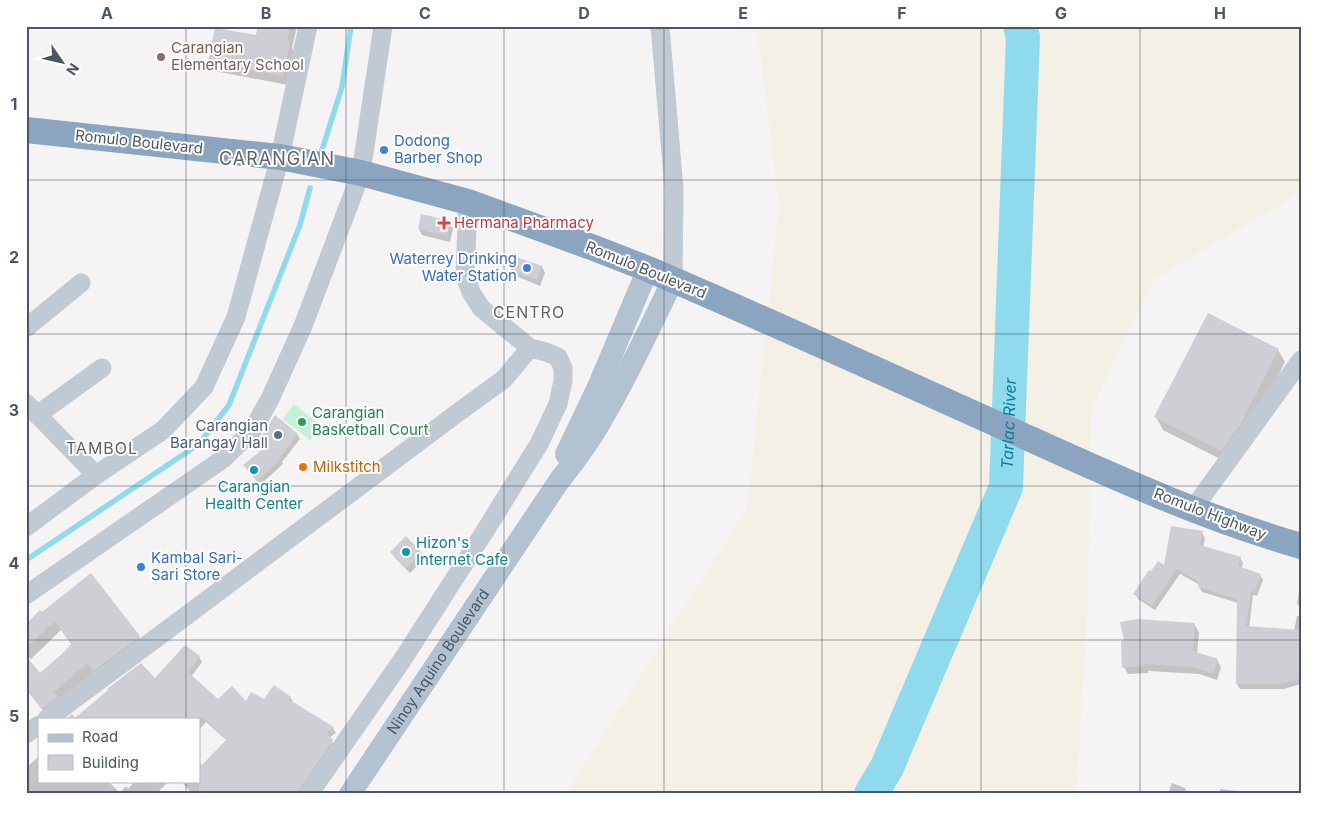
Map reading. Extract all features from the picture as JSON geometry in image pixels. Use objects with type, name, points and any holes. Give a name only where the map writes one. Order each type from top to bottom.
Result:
[{"type":"highway","name":"Romulo Boulevard","points":[[26,130],[280,157],[361,173],[468,202],[648,269],[1120,479]]},
{"type":"highway","name":"Romulo Highway","points":[[1120,479],[1193,509],[1266,536],[1301,546]]},
{"type":"main road","name":"Ninoy Aquino Boulevard","points":[[560,481],[566,455],[598,387],[648,269]]},
{"type":"main road","name":"Ninoy Aquino Boulevard","points":[[350,794],[560,481],[581,453],[606,414],[629,369],[682,284]]},
{"type":"street","points":[[26,527],[96,474],[163,430],[204,387],[236,317],[280,157],[308,26]]},
{"type":"street","points":[[26,595],[223,459],[252,431],[270,399],[303,326],[361,173],[383,26]]},
{"type":"street","points":[[660,26],[682,284]]},
{"type":"street","points":[[309,794],[403,659],[485,531],[539,444],[558,404],[563,381],[563,368],[558,357],[530,348],[481,308],[471,292],[465,274],[468,202]]},
{"type":"street","points":[[26,328],[82,283]]},
{"type":"street","points":[[48,718],[504,380],[530,348]]},
{"type":"street","points":[[1193,509],[1301,360]]},
{"type":"street","points":[[96,474],[32,409],[102,368]]},
{"type":"street","points":[[26,734],[38,726]]},
{"type":"green space","name":"Carangian Basketball Court","points":[[294,404],[321,426],[310,440],[283,419]]},
{"type":"sand","points":[[757,26],[1301,26],[1301,192],[1153,280],[1091,410],[1088,601],[1076,794],[566,794],[747,509],[779,206]]},
{"type":"building","points":[[258,26],[290,26],[287,41],[290,42],[283,76],[208,62],[215,28],[256,35]]},
{"type":"building","points":[[421,214],[451,221],[447,236],[418,229]]},
{"type":"building","name":"Waterrey Drinking Water Station","points":[[516,257],[542,266],[537,280],[511,271]]},
{"type":"building","points":[[1208,313],[1279,349],[1240,425],[1221,451],[1154,417]]},
{"type":"building","points":[[275,415],[298,434],[280,457],[282,458],[257,481],[243,465],[268,445],[260,439]]},
{"type":"building","points":[[1171,526],[1203,531],[1200,545],[1241,557],[1238,566],[1261,574],[1254,592],[1251,591],[1246,626],[1301,630],[1301,679],[1280,684],[1236,684],[1237,599],[1198,587],[1199,582],[1177,569],[1152,606],[1133,594],[1149,570],[1151,571],[1158,561],[1164,565]]},
{"type":"building","name":"Hizon's Internet Cafe","points":[[406,536],[422,553],[406,568],[390,552]]},
{"type":"building","points":[[91,573],[140,636],[93,671],[87,663],[54,692],[58,697],[42,708],[26,688],[26,656],[40,673],[72,643],[55,621],[26,648],[26,624],[40,610],[42,612]]},
{"type":"building","points":[[1137,619],[1195,623],[1193,651],[1218,659],[1213,674],[1194,667],[1144,664],[1144,666],[1122,668],[1121,641],[1124,640],[1120,622]]},
{"type":"building","points":[[185,645],[200,656],[188,672],[218,699],[232,686],[246,701],[251,692],[264,699],[274,685],[291,697],[289,700],[334,727],[326,733],[333,740],[300,788],[298,794],[199,794],[200,767],[226,740],[203,717],[201,719],[75,718],[107,689],[141,663],[155,678]]},
{"type":"waterway","points":[[322,150],[342,87],[351,26]]},
{"type":"waterway","name":"Tarlac River","points":[[871,794],[887,767],[1006,487],[1023,37],[1020,26]]},
{"type":"waterway","points":[[26,560],[199,444],[229,405],[300,225],[310,188]]},
{"type":"place","name":"Carangian Elementary School","points":[[161,57]]},
{"type":"place","name":"Dodong Barber Shop","points":[[384,150]]},
{"type":"place","name":"Hermana Pharmacy","points":[[444,223]]},
{"type":"place","name":"Waterrey Drinking Water Station","points":[[527,268]]},
{"type":"place","name":"Carangian Basketball Court","points":[[302,422]]},
{"type":"place","name":"Carangian Barangay Hall","points":[[278,435]]},
{"type":"place","name":"Milkstitch","points":[[303,467]]},
{"type":"place","name":"Carangian Health Center","points":[[254,470]]},
{"type":"place","name":"Hizon's Internet Cafe","points":[[406,552]]},
{"type":"place","name":"Kambal Sari- Sari Store","points":[[141,567]]},
{"type":"district","name":"CARANGIAN","points":[[277,159]]},
{"type":"district","name":"CENTRO","points":[[529,312]]},
{"type":"district","name":"TAMBOL","points":[[102,448]]}]
